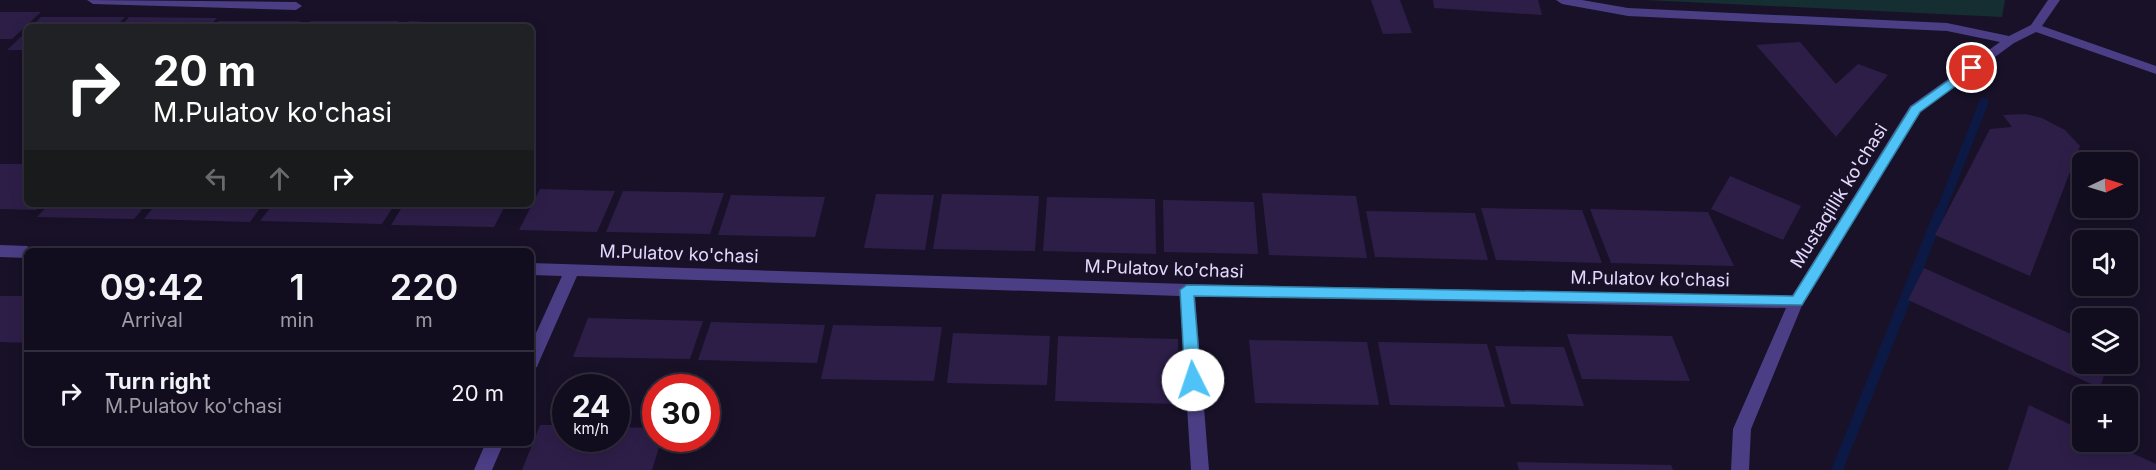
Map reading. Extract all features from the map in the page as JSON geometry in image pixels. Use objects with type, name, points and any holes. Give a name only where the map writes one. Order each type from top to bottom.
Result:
[{"type":"street","points":[[93,0],[296,6]]},
{"type":"street","points":[[1562,0],[1628,12],[1947,27],[2010,40]]},
{"type":"street","points":[[2054,0],[2035,28],[2156,70]]},
{"type":"street","name":"Mustaqillik ko'chasi","points":[[1740,470],[1742,429],[1797,302],[1915,109],[2010,40],[2035,28]]},
{"type":"street","points":[[0,251],[24,252]]},
{"type":"street","name":"M.Pulatov ko'chasi","points":[[534,268],[1187,290],[1797,302]]},
{"type":"street","points":[[534,355],[572,270]]},
{"type":"street","points":[[1187,290],[1200,470]]},
{"type":"street","points":[[483,470],[493,446]]},
{"type":"green space","points":[[1645,0],[2005,0],[2002,17]]},
{"type":"building","points":[[1371,0],[1400,0],[1412,33],[1383,34]]},
{"type":"building","points":[[1433,0],[1538,0],[1542,15],[1434,8]]},
{"type":"building","points":[[0,12],[41,12],[28,24],[24,24],[24,28],[12,39],[0,39]]},
{"type":"building","points":[[41,17],[125,17],[119,24],[34,24]]},
{"type":"building","points":[[129,17],[217,18],[212,24],[123,24]]},
{"type":"building","points":[[219,21],[300,21],[298,24],[216,24]]},
{"type":"building","points":[[311,21],[399,21],[397,24],[308,24]]},
{"type":"building","points":[[409,21],[429,22],[427,24],[407,24]]},
{"type":"building","points":[[24,34],[24,50],[7,50]]},
{"type":"building","points":[[1800,42],[1836,84],[1858,64],[1888,75],[1836,137],[1756,45]]},
{"type":"building","points":[[2025,114],[2042,118],[2065,130],[2080,146],[2078,152],[2072,152],[2072,167],[2030,276],[1935,235],[1990,129],[2012,127],[2003,115]]},
{"type":"building","points":[[0,164],[24,164],[24,207],[39,207],[36,210],[0,209]]},
{"type":"building","points":[[1730,176],[1801,206],[1783,240],[1711,209]]},
{"type":"building","points":[[540,189],[615,191],[597,232],[519,230],[531,207],[534,207],[534,201]]},
{"type":"building","points":[[623,191],[724,193],[710,234],[606,232]]},
{"type":"building","points":[[1262,193],[1356,196],[1367,258],[1269,255]]},
{"type":"building","points":[[876,194],[934,195],[925,250],[864,248]]},
{"type":"building","points":[[942,194],[1039,196],[1035,251],[933,249]]},
{"type":"building","points":[[731,195],[825,197],[815,237],[718,235]]},
{"type":"building","points":[[1047,197],[1155,199],[1156,254],[1043,251]]},
{"type":"building","points":[[1163,200],[1254,202],[1258,254],[1164,252]]},
{"type":"building","points":[[46,207],[144,207],[134,219],[37,217]]},
{"type":"building","points":[[154,207],[261,207],[250,222],[144,219]]},
{"type":"building","points":[[271,207],[393,207],[382,224],[260,221]]},
{"type":"building","points":[[402,207],[504,207],[494,227],[391,225]]},
{"type":"building","points":[[1481,208],[1582,210],[1602,263],[1496,260]]},
{"type":"building","points":[[1590,209],[1708,212],[1734,266],[1611,263]]},
{"type":"building","points":[[1366,211],[1475,213],[1488,260],[1375,257]]},
{"type":"building","points":[[1924,268],[2072,335],[2072,374],[2104,374],[2101,386],[2096,386],[1908,300]]},
{"type":"building","points":[[0,296],[24,296],[24,343],[0,342]]},
{"type":"building","points":[[588,318],[703,321],[690,359],[573,357]]},
{"type":"building","points":[[711,322],[825,325],[817,363],[698,360]]},
{"type":"building","points":[[833,325],[942,327],[934,381],[821,379]]},
{"type":"building","points":[[953,333],[1050,336],[1047,385],[947,383]]},
{"type":"building","points":[[1567,334],[1672,336],[1690,381],[1582,379]]},
{"type":"building","points":[[1058,336],[1178,339],[1180,404],[1055,401]]},
{"type":"building","points":[[1249,340],[1367,342],[1379,405],[1255,403]]},
{"type":"building","points":[[1378,342],[1487,344],[1505,407],[1390,405]]},
{"type":"building","points":[[1495,346],[1564,347],[1584,406],[1511,404]]},
{"type":"building","points":[[2029,405],[2072,425],[2072,452],[2130,452],[2156,464],[2156,470],[2008,470]]},
{"type":"building","points":[[540,425],[552,425],[552,452],[630,452],[630,427],[642,428],[642,452],[658,452],[652,470],[522,470],[532,446],[534,446]]},
{"type":"building","points":[[1517,462],[1671,465],[1673,470],[1519,470]]},
{"type":"waterway","points":[[1940,213],[1984,102]]},
{"type":"waterway","points":[[1837,470],[1940,212]]},
{"type":"route","points":[[1193,380],[1187,290],[1797,302],[1915,109],[1972,68]]}]
